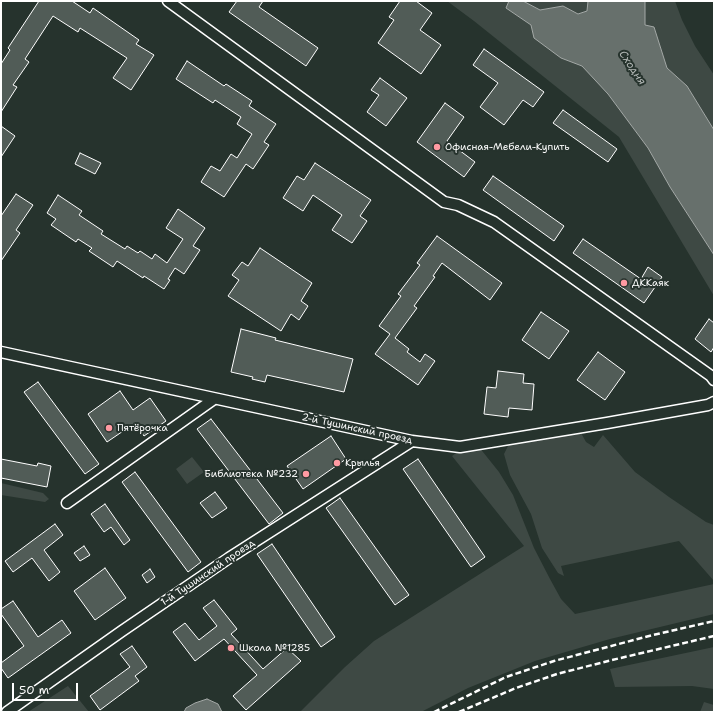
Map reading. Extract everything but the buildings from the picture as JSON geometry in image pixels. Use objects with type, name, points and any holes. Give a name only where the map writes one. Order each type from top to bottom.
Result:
[{"type":"street","points":[[168,1],[444,202],[458,205],[494,222],[712,376],[714,380]]},
{"type":"street","name":"2-й Тушинский проезд","points":[[1,352],[214,399],[412,440],[460,447],[607,423],[714,402]]},
{"type":"street","points":[[67,503],[214,399]]},
{"type":"street","name":"1-й Тушинский проезд","points":[[11,711],[122,631],[213,569],[412,440]]},
{"type":"shaded area","points":[[447,1],[509,1],[506,8],[531,25],[561,58],[582,66],[608,94],[648,148],[670,187],[714,255],[714,296],[619,137]]},
{"type":"shaded area","points":[[523,1],[588,1],[587,11],[578,14],[563,6],[540,10]]},
{"type":"shaded area","points":[[645,1],[675,1],[682,20],[695,46],[714,75],[714,130],[687,86],[667,68],[654,27],[645,25]]},
{"type":"shaded area","points":[[580,431],[586,442],[594,447],[603,435],[635,472],[706,522],[714,525],[714,581],[679,541],[561,566],[564,576],[558,573],[542,548],[531,514],[510,475],[504,454],[509,444]]},
{"type":"shaded area","points":[[479,447],[499,472],[513,495],[534,548],[550,579],[561,599],[575,614],[714,584],[714,614],[610,639],[535,661],[468,688],[421,712],[300,712],[345,667],[374,641],[524,546],[452,456],[460,450]]},
{"type":"shaded area","points":[[192,457],[204,472],[187,484],[176,469]]},
{"type":"shaded area","points":[[1,483],[43,493],[49,499],[45,502],[1,495]]},
{"type":"shaded area","points":[[714,647],[714,689],[692,686],[615,687],[610,669]]},
{"type":"shaded area","points":[[68,686],[89,712],[28,712]]},
{"type":"shaded area","points":[[704,702],[714,705],[714,712],[700,712]]},
{"type":"water","name":"Сходня","points":[[509,1],[523,1],[540,10],[563,6],[578,14],[587,11],[588,1],[645,1],[645,25],[654,27],[667,68],[687,86],[714,130],[714,255],[670,187],[648,148],[608,94],[582,66],[561,58],[534,38],[531,25],[506,8]]},
{"type":"water","points":[[207,699],[218,704],[222,712],[184,712],[186,708]]},
{"type":"railway","points":[[434,712],[506,677],[554,661],[653,635],[714,621]]},
{"type":"railway","points":[[459,712],[516,688],[557,674],[714,636]]},
{"type":"place","name":"Офисная-Мебели-Купить","points":[[437,147]]},
{"type":"place","name":"ДККаяк","points":[[624,283]]},
{"type":"place","name":"Пятёрочка","points":[[109,428]]},
{"type":"place","name":"Крылья","points":[[337,463]]},
{"type":"place","name":"Библиотека №232","points":[[306,474]]},
{"type":"place","name":"Школа №1285","points":[[231,648]]}]
